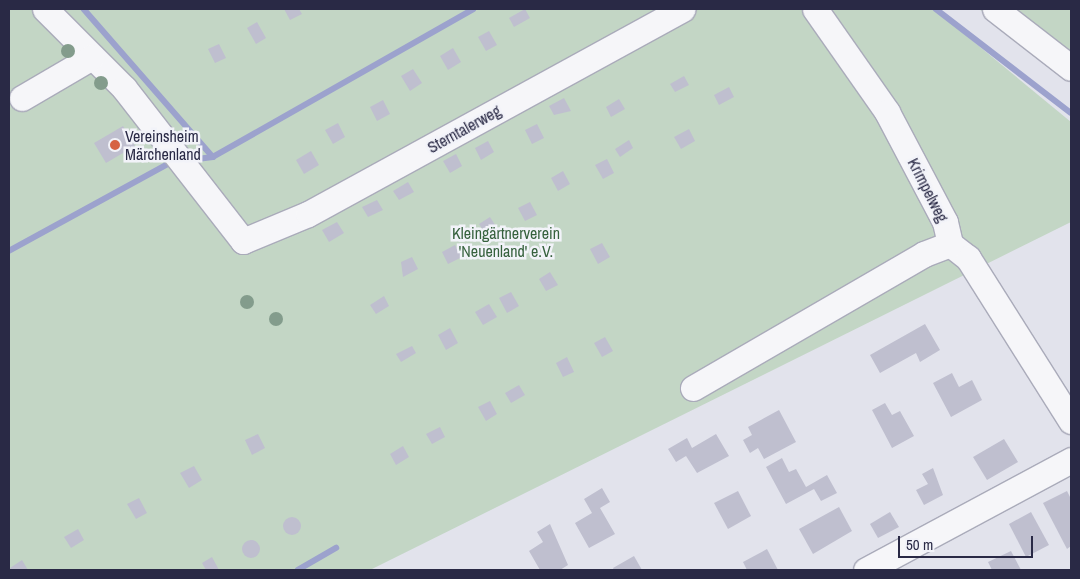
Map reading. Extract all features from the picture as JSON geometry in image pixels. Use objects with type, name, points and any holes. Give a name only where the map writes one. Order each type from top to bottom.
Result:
[{"type":"street","points":[[22,98],[92,57],[45,9]]},
{"type":"street","name":"Sterntalerweg","points":[[92,57],[124,88],[243,241],[308,214],[683,9]]},
{"type":"street","name":"Krimpelweg","points":[[815,9],[887,112],[945,222],[950,244],[968,258],[1071,421]]},
{"type":"street","points":[[995,9],[1071,68]]},
{"type":"street","points":[[693,388],[924,254],[950,244]]},
{"type":"street","points":[[866,570],[1071,460]]},
{"type":"green space","name":"Kleingärtnerverein 'Neuenland' e.V.","points":[[9,9],[934,9],[1071,122],[1071,222],[370,570],[9,570]]},
{"type":"green space","points":[[979,9],[1071,9],[1071,80]]},
{"type":"building","points":[[284,9],[299,9],[302,14],[290,20]]},
{"type":"building","points":[[525,9],[530,18],[514,27],[509,18]]},
{"type":"building","points":[[257,22],[266,38],[256,44],[247,28]]},
{"type":"building","points":[[489,31],[497,45],[486,51],[478,37]]},
{"type":"building","points":[[219,44],[226,58],[215,63],[208,49]]},
{"type":"building","points":[[453,48],[461,62],[448,70],[440,56]]},
{"type":"building","points":[[413,69],[422,83],[410,91],[401,76]]},
{"type":"building","points":[[684,76],[689,85],[675,92],[670,84]]},
{"type":"building","points":[[729,87],[734,97],[719,105],[714,95]]},
{"type":"building","points":[[564,98],[571,111],[554,115],[549,106]]},
{"type":"building","points":[[619,99],[625,109],[611,117],[606,107]]},
{"type":"building","points":[[383,100],[390,114],[377,121],[370,107]]},
{"type":"building","points":[[338,123],[345,137],[333,144],[325,130]]},
{"type":"building","points":[[537,124],[544,138],[532,144],[525,130]]},
{"type":"building","name":"Vereinsheim Märchenland","points":[[123,126],[135,146],[106,163],[94,143]]},
{"type":"building","points":[[689,129],[695,141],[681,149],[674,137]]},
{"type":"building","points":[[629,140],[633,148],[620,157],[615,149]]},
{"type":"building","points":[[488,141],[494,152],[481,160],[475,148]]},
{"type":"building","points":[[311,151],[319,165],[304,174],[296,160]]},
{"type":"building","points":[[456,154],[462,166],[450,173],[443,161]]},
{"type":"building","points":[[607,159],[614,173],[603,179],[595,165]]},
{"type":"building","points":[[563,171],[570,184],[558,191],[551,178]]},
{"type":"building","points":[[408,182],[414,192],[399,200],[393,191]]},
{"type":"building","points":[[377,200],[383,210],[368,217],[362,207]]},
{"type":"building","points":[[530,202],[537,215],[525,221],[518,208]]},
{"type":"building","points":[[490,217],[497,228],[486,235],[479,224]]},
{"type":"building","points":[[337,222],[344,233],[329,242],[322,230]]},
{"type":"building","points":[[602,243],[610,257],[598,264],[590,249]]},
{"type":"building","points":[[455,245],[462,257],[448,264],[442,252]]},
{"type":"building","points":[[412,257],[418,269],[403,277],[401,262]]},
{"type":"building","points":[[550,272],[558,285],[546,291],[539,279]]},
{"type":"building","points":[[511,292],[519,306],[507,313],[499,298]]},
{"type":"building","points":[[384,296],[389,306],[376,314],[370,305]]},
{"type":"building","points":[[489,304],[497,317],[483,325],[475,312]]},
{"type":"building","points":[[925,324],[940,350],[920,362],[916,353],[880,373],[870,355]]},
{"type":"building","points":[[450,328],[458,343],[446,350],[438,335]]},
{"type":"building","points":[[605,337],[613,351],[602,357],[594,343]]},
{"type":"building","points":[[412,346],[416,353],[401,362],[396,354]]},
{"type":"building","points":[[567,357],[574,372],[563,377],[556,363]]},
{"type":"building","points":[[952,373],[959,387],[972,380],[982,400],[951,417],[933,383]]},
{"type":"building","points":[[519,385],[525,395],[511,403],[505,393]]},
{"type":"building","points":[[490,401],[497,414],[486,421],[478,407]]},
{"type":"building","points":[[885,403],[892,415],[900,411],[914,436],[892,448],[872,410]]},
{"type":"building","points":[[779,410],[796,442],[764,459],[758,448],[750,453],[743,440],[752,435],[748,427]]},
{"type":"building","points":[[440,427],[445,437],[432,444],[426,434]]},
{"type":"building","points":[[258,434],[265,448],[252,455],[245,440]]},
{"type":"building","points":[[716,434],[729,456],[697,473],[686,456],[676,462],[668,449],[687,438],[692,448]]},
{"type":"building","points":[[1004,439],[1018,462],[987,480],[973,457]]},
{"type":"building","points":[[403,446],[409,457],[396,465],[390,454]]},
{"type":"building","points":[[782,458],[789,472],[796,469],[806,487],[827,475],[837,493],[821,501],[814,489],[786,504],[766,467]]},
{"type":"building","points":[[194,466],[202,480],[189,488],[180,473]]},
{"type":"building","points":[[933,468],[943,495],[924,505],[916,490],[928,484],[922,474]]},
{"type":"building","points":[[602,488],[610,502],[600,508],[615,534],[589,548],[575,523],[592,513],[584,499]]},
{"type":"building","points":[[738,491],[751,516],[728,529],[714,503]]},
{"type":"building","points":[[1067,491],[1071,499],[1071,546],[1067,549],[1043,503]]},
{"type":"building","points":[[139,498],[147,513],[136,519],[127,504]]},
{"type":"building","points":[[839,507],[852,531],[813,554],[799,529]]},
{"type":"building","points":[[890,512],[899,527],[878,538],[870,524]]},
{"type":"building","points":[[1031,512],[1049,545],[1026,557],[1009,524]]},
{"type":"building","points":[[292,517],[298,520],[301,526],[298,532],[292,535],[286,532],[283,526],[286,520]]},
{"type":"building","points":[[550,524],[568,565],[560,570],[540,570],[529,551],[543,542],[537,532]]},
{"type":"building","points":[[78,529],[84,540],[71,548],[64,537]]},
{"type":"building","points":[[251,540],[257,543],[260,549],[257,555],[251,558],[245,555],[242,549],[245,543]]},
{"type":"building","points":[[767,549],[778,570],[747,570],[743,562]]},
{"type":"building","points":[[1011,551],[1021,570],[992,570],[988,562]]},
{"type":"building","points":[[634,556],[642,570],[614,570],[613,568]]},
{"type":"building","points":[[212,557],[219,570],[206,570],[202,563]]},
{"type":"building","points":[[22,560],[28,570],[11,570],[10,568]]},
{"type":"waterway","points":[[84,9],[213,157]]},
{"type":"waterway","points":[[189,160],[213,157],[473,9]]},
{"type":"waterway","points":[[936,9],[1071,113]]},
{"type":"waterway","points":[[9,251],[170,163]]},
{"type":"waterway","points":[[298,570],[336,548]]},
{"type":"place","name":"Vereinsheim Märchenland","points":[[115,145]]}]
